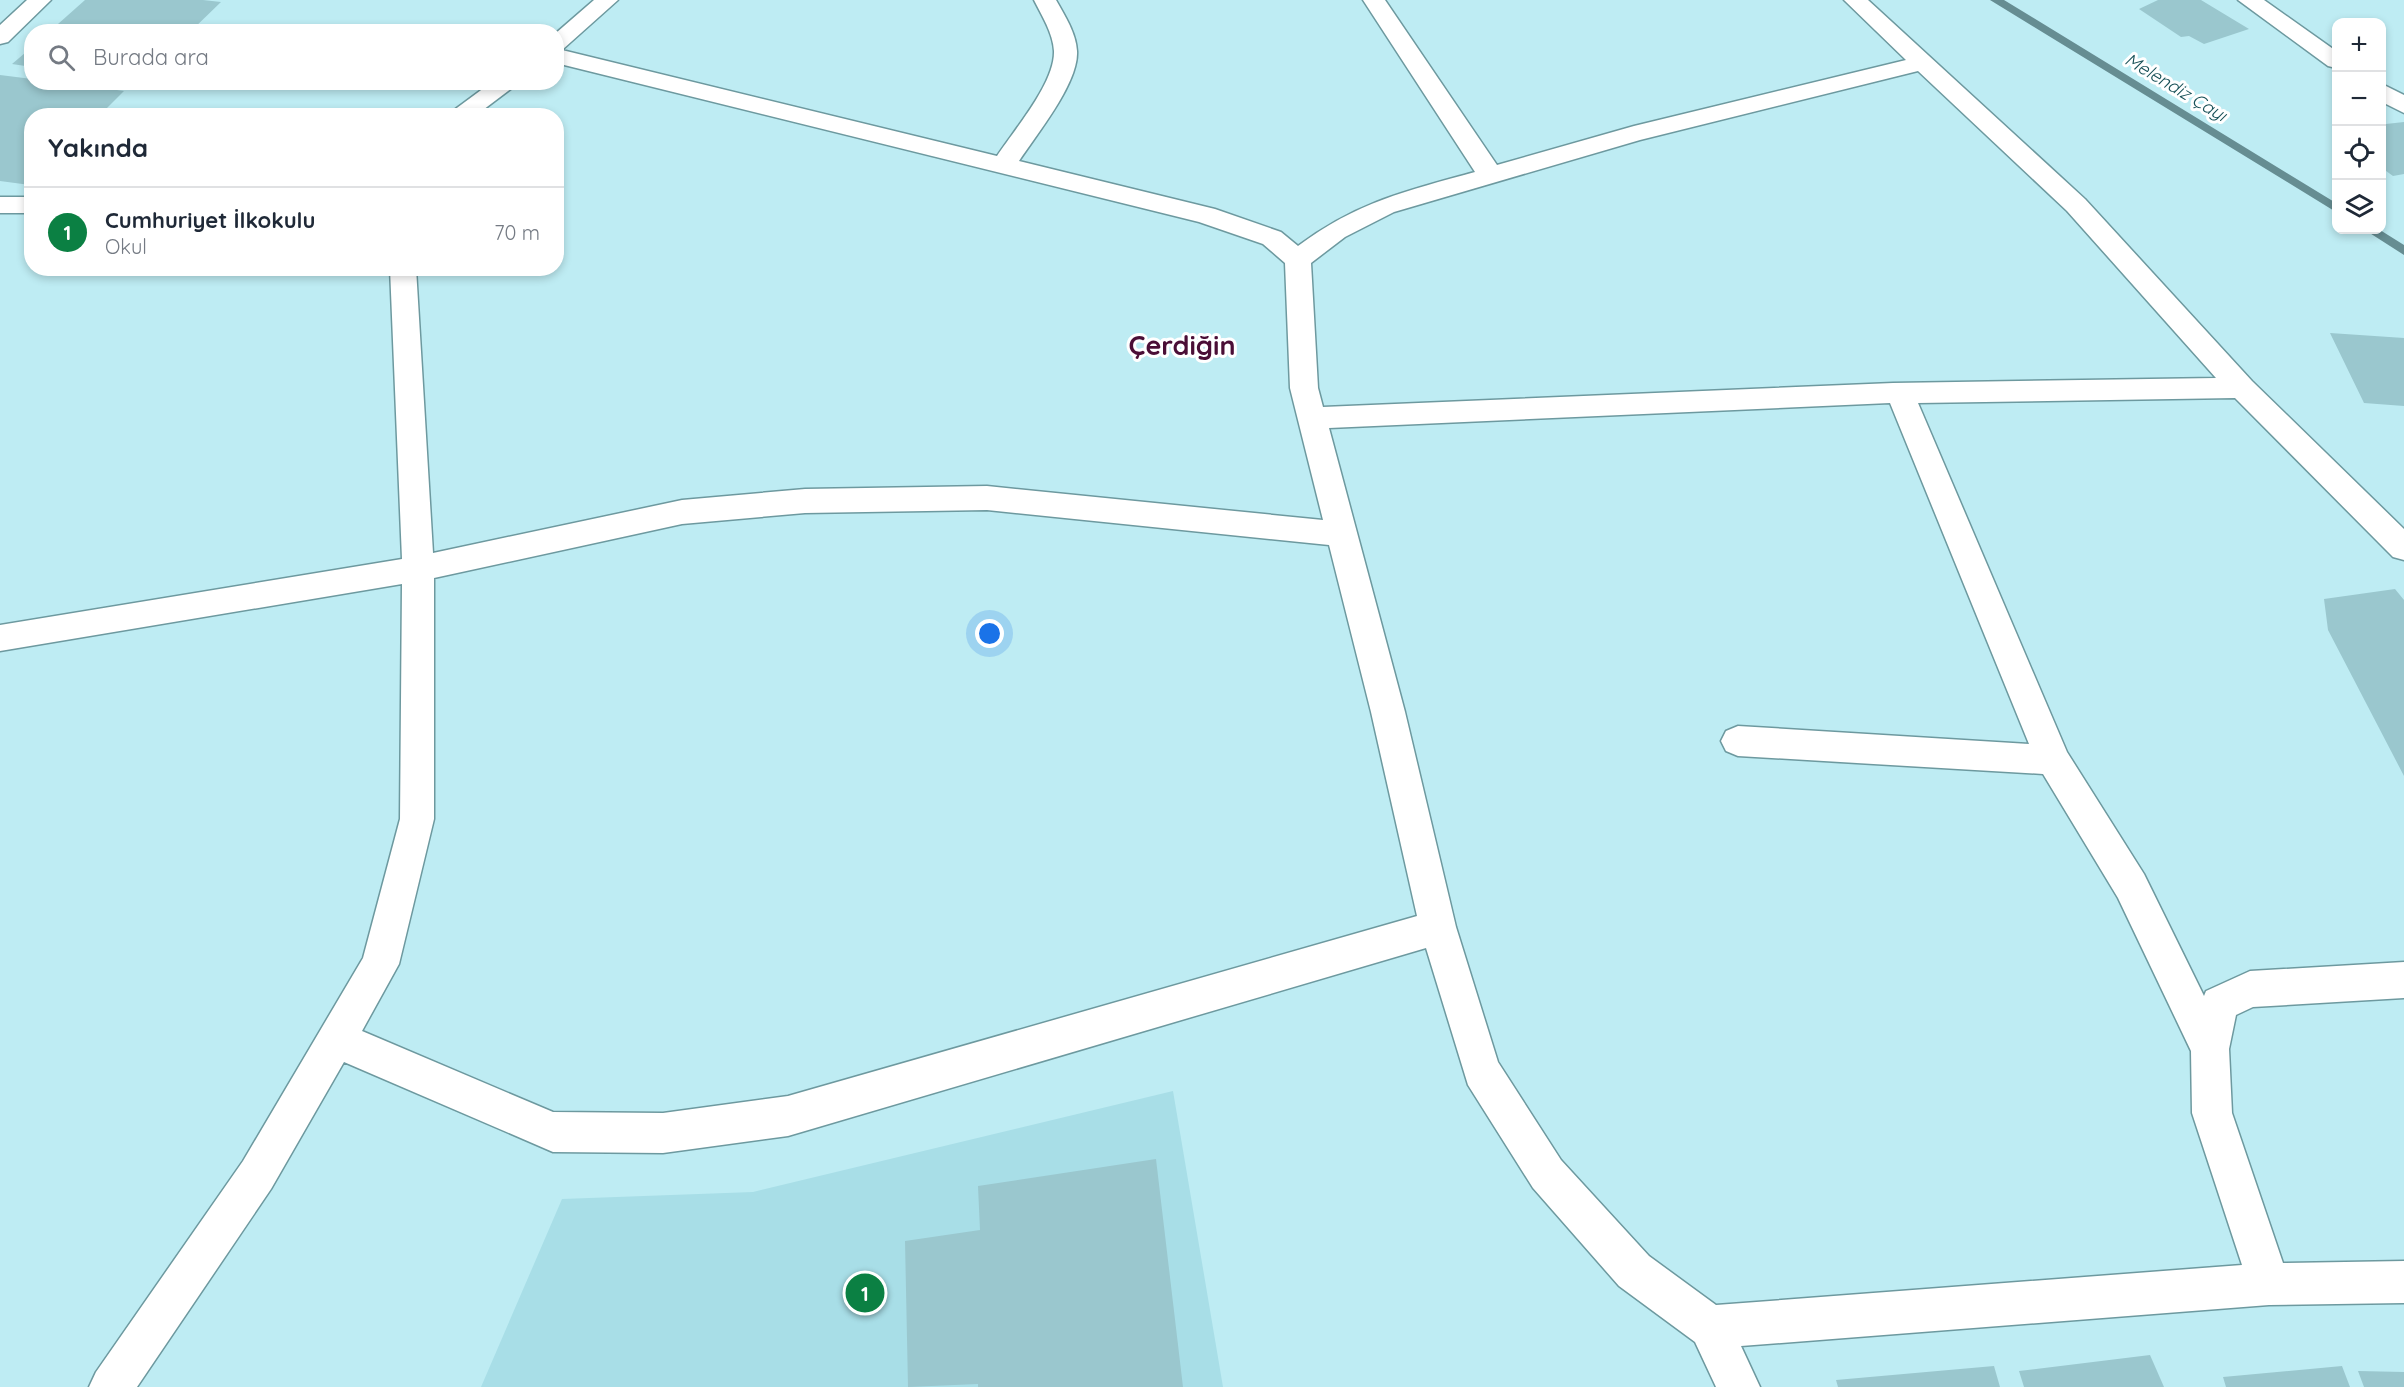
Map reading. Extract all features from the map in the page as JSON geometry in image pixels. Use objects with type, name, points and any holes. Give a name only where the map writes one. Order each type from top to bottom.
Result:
[{"type":"street","points":[[0,37],[40,0]]},
{"type":"street","points":[[564,38],[607,0]]},
{"type":"street","points":[[1003,166],[1059,76],[1065,60],[1063,38],[1045,0]]},
{"type":"street","points":[[1374,0],[1491,176]]},
{"type":"street","points":[[1855,0],[2076,205],[2242,388],[2404,548]]},
{"type":"street","points":[[2249,0],[2332,58]]},
{"type":"street","points":[[564,58],[1206,216],[1272,238],[1298,260],[1304,388],[1388,712],[1438,927],[1482,1071],[1546,1174],[1634,1271],[1710,1327],[1738,1387]]},
{"type":"street","points":[[1298,260],[1336,231],[1385,206],[1634,134],[1922,63]]},
{"type":"street","points":[[470,108],[496,90]]},
{"type":"street","points":[[2386,95],[2404,106]]},
{"type":"street","points":[[0,205],[24,205]]},
{"type":"street","points":[[111,1387],[257,1175],[380,964],[417,819],[418,568],[403,276]]},
{"type":"street","points":[[1312,418],[1900,393],[2119,387],[2242,388]]},
{"type":"street","points":[[1900,393],[2053,760],[2132,886],[2210,1049]]},
{"type":"street","points":[[0,638],[418,568],[682,512],[805,501],[987,498],[1341,534]]},
{"type":"street","points":[[1738,741],[2053,760]]},
{"type":"street","points":[[335,1039],[554,1132],[663,1133],[788,1116],[1438,927]]},
{"type":"street","points":[[2270,1284],[2212,1113],[2210,1049],[2219,1004],[2250,989],[2404,980]]},
{"type":"street","points":[[1710,1327],[2270,1284],[2404,1282]]},
{"type":"shaded area","points":[[1173,1091],[1223,1387],[481,1387],[562,1199],[753,1192]]},
{"type":"building","points":[[85,0],[221,2],[198,24],[58,24]]},
{"type":"building","points":[[2158,0],[2201,0],[2249,29],[2204,44],[2189,36],[2181,37],[2139,9]]},
{"type":"building","points":[[24,54],[24,66],[12,64]]},
{"type":"building","points":[[0,75],[24,78],[24,90],[124,91],[107,108],[24,108],[24,184],[0,181]]},
{"type":"building","points":[[2404,122],[2404,174],[2393,176],[2386,171],[2386,124]]},
{"type":"building","points":[[2330,333],[2404,338],[2404,406],[2364,403]]},
{"type":"building","points":[[2395,589],[2404,600],[2404,776],[2328,630],[2324,599]]},
{"type":"building","points":[[1156,1159],[1183,1387],[978,1387],[978,1384],[908,1387],[905,1241],[980,1230],[978,1186]]},
{"type":"building","points":[[2150,1355],[2164,1387],[2024,1387],[2019,1371]]},
{"type":"building","points":[[1994,1366],[2000,1387],[1838,1387],[1836,1380]]},
{"type":"building","points":[[2342,1366],[2350,1387],[2226,1387],[2223,1377]]},
{"type":"building","points":[[2358,1371],[2404,1372],[2404,1387],[2364,1387]]},
{"type":"waterway","name":"Melendiz Çayı","points":[[1996,0],[2332,206]]},
{"type":"waterway","name":"Melendiz Çayı","points":[[2377,234],[2404,251]]},
{"type":"place","name":"Cumhuriyet İlkokulu","points":[[865,1293]]},
{"type":"district","name":"Çerdiğin","points":[[1182,345]]}]
